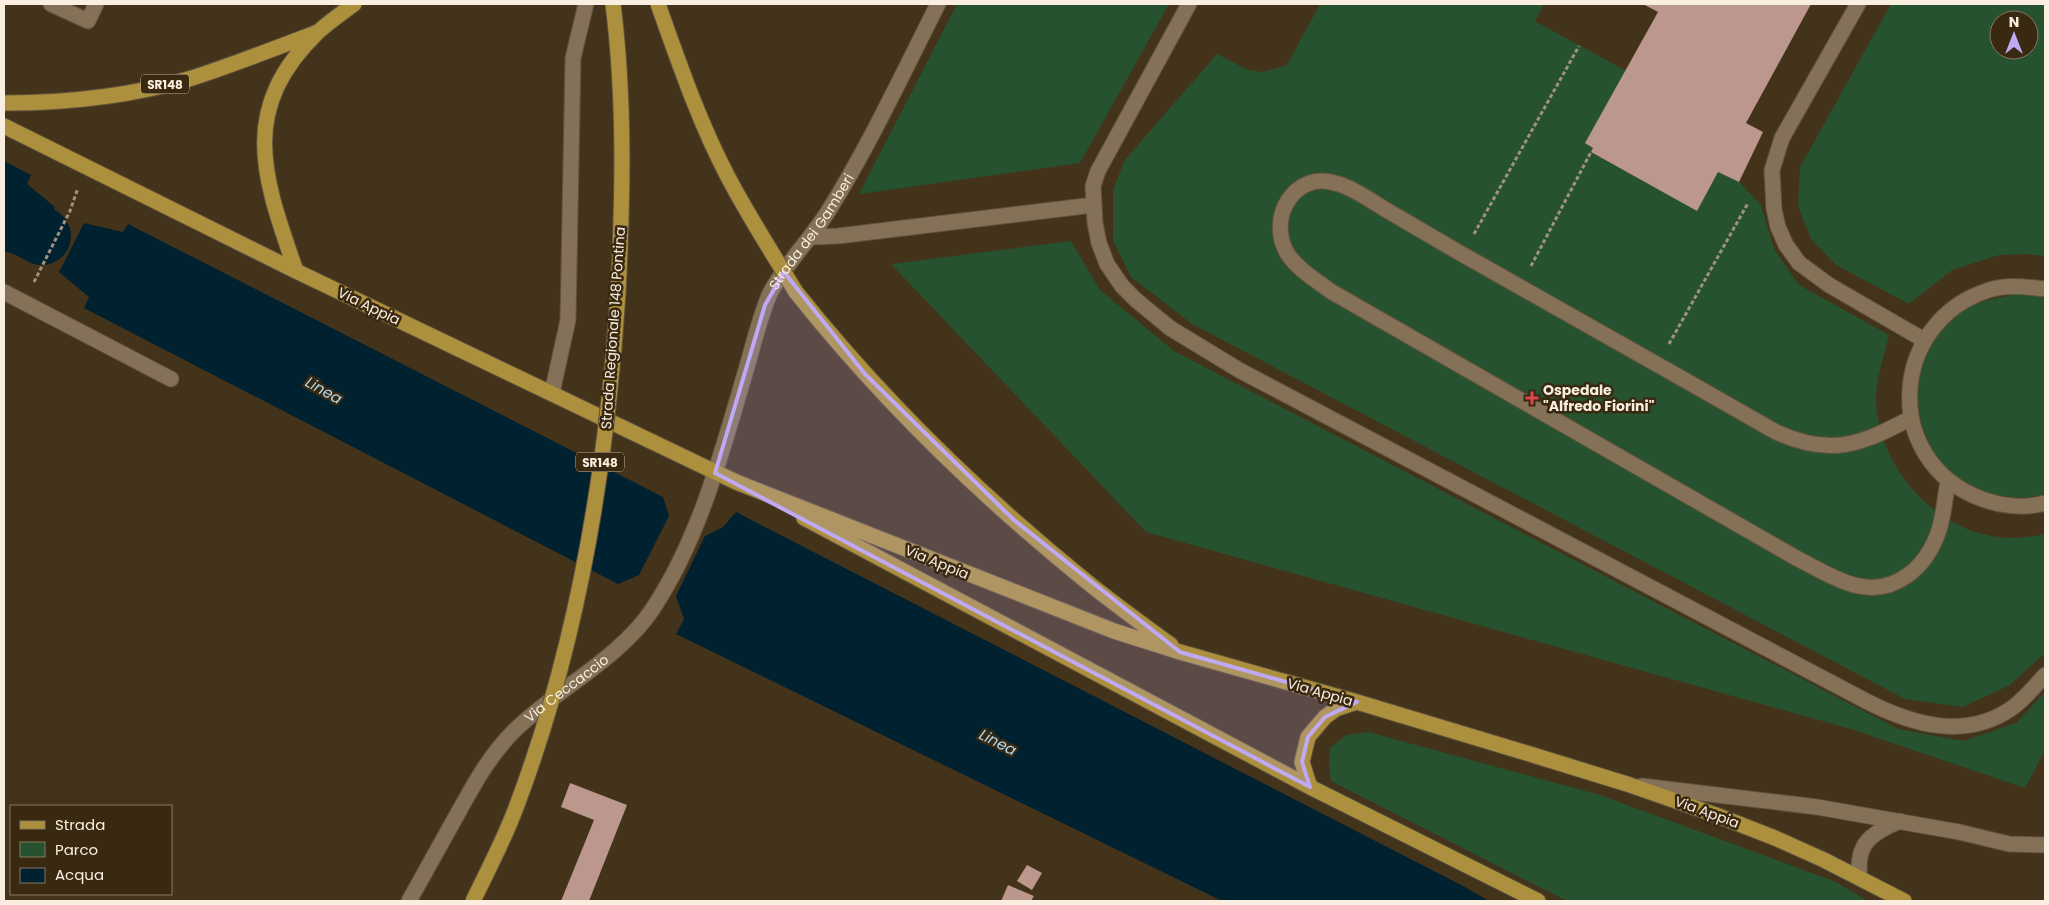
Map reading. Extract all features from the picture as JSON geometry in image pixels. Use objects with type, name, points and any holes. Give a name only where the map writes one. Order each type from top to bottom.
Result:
[{"type":"main road","name":"SR148","points":[[296,271],[278,218],[266,168],[264,142],[266,119],[271,97],[285,72],[318,32],[354,4]]},
{"type":"main road","name":"Strada Regionale 148 Pontina","points":[[473,901],[516,807],[547,718],[564,652],[595,500],[606,424],[615,333],[621,232],[621,108],[613,4]]},
{"type":"main road","points":[[658,4],[691,95],[728,176],[796,292],[865,374],[935,447],[1014,520],[1087,582],[1180,652]]},
{"type":"main road","name":"SR148","points":[[4,103],[73,100],[147,88],[190,78],[318,32]]},
{"type":"main road","name":"Via Appia","points":[[4,126],[296,271],[736,482],[1310,787],[1538,901]]},
{"type":"main road","name":"Via Appia","points":[[736,482],[1021,596],[1114,631],[1627,784],[1775,838],[1904,901]]},
{"type":"main road","points":[[1310,787],[1302,762],[1308,737],[1325,717],[1336,709],[1357,702]]},
{"type":"main road","points":[[1486,874],[1520,901]]},
{"type":"street","points":[[51,4],[88,21],[96,4]]},
{"type":"street","points":[[552,393],[568,320],[573,58],[586,4]]},
{"type":"street","name":"Strada dei Gamberi","points":[[715,472],[767,299],[775,283],[812,237],[866,145],[938,4]]},
{"type":"street","points":[[1189,4],[1102,163],[1093,186],[1092,205],[1099,243],[1113,275],[1152,314],[1191,341],[1248,374],[1900,717],[1931,726],[1960,726],[1976,723],[1993,718],[2009,710],[2045,675]]},
{"type":"street","points":[[1858,4],[1782,138],[1772,170],[1776,218],[1786,245],[1799,263],[1810,273],[1924,340]]},
{"type":"street","points":[[1911,418],[1862,441],[1834,447],[1804,443],[1776,432],[1348,187],[1320,180],[1307,183],[1286,202],[1281,216],[1282,242],[1288,254],[1313,278],[1332,292],[1790,554],[1845,583],[1864,587],[1884,588],[1896,583],[1920,563],[1932,546],[1939,529],[1948,481]]},
{"type":"street","points":[[812,237],[838,236],[1092,205]]},
{"type":"street","points":[[2045,290],[2018,286],[1990,290],[1964,300],[1941,318],[1924,340],[1913,365],[1909,391],[1911,418],[1918,441],[1931,463],[1948,481],[1970,495],[1993,503],[2017,506],[2045,503]]},
{"type":"street","points":[[4,292],[171,380]]},
{"type":"street","name":"Via Ceccaccio","points":[[408,901],[475,783],[504,741],[524,722],[616,648],[650,612],[679,562],[715,472]]},
{"type":"street","points":[[1627,784],[1817,807],[1900,821],[2002,843],[2020,846],[2045,845]]},
{"type":"street","points":[[1860,878],[1858,866],[1865,842],[1874,834],[1900,821]]},
{"type":"path","points":[[1463,254],[1579,46]]},
{"type":"path","points":[[1520,286],[1591,152]]},
{"type":"path","points":[[1658,364],[1753,195]]},
{"type":"path","points":[[41,270],[70,211]]},
{"type":"highlighted area","points":[[784,272],[865,374],[1014,520],[1180,652],[1357,702],[1325,717],[1308,737],[1302,762],[1310,787],[715,473],[765,305]]},
{"type":"green space","points":[[957,4],[1169,4],[1080,163],[859,194]]},
{"type":"green space","points":[[1320,4],[1544,4],[1535,21],[1626,71],[1585,143],[1593,148],[1591,152],[1697,210],[1718,172],[1739,182],[1761,205],[1774,249],[1799,285],[1889,335],[1878,377],[1876,402],[1880,428],[1889,453],[1902,476],[1920,497],[1940,514],[1963,527],[1988,535],[2015,538],[2045,534],[2045,653],[2010,685],[1963,707],[1905,699],[1192,324],[1131,277],[1113,240],[1113,191],[1124,161],[1217,54],[1248,70],[1263,72],[1287,65]]},
{"type":"green space","points":[[1891,4],[2045,4],[2045,256],[2028,254],[1999,255],[1952,270],[1909,304],[1836,265],[1811,239],[1798,206],[1800,167]]},
{"type":"green space","points":[[1071,241],[1100,290],[1174,351],[1898,729],[1963,741],[2016,723],[2045,692],[2045,750],[2025,788],[1851,729],[1146,532],[891,264]]},
{"type":"green space","points":[[2026,294],[2045,298],[2045,494],[2033,497],[2015,497],[1997,495],[1973,487],[1953,473],[1937,456],[1926,435],[1919,412],[1918,388],[1923,365],[1933,342],[1951,320],[1966,309],[1982,302]]},
{"type":"green space","points":[[1368,732],[1600,795],[1836,882],[1868,901],[1567,901],[1331,781],[1330,748],[1346,735]]},
{"type":"water","points":[[4,161],[31,175],[27,184],[55,207],[30,259],[4,251]]},
{"type":"water","points":[[84,223],[123,232],[128,224],[663,497],[669,516],[639,575],[618,584],[84,308],[89,297],[59,272]]},
{"type":"water","points":[[736,512],[1489,901],[1222,901],[676,634],[684,619],[676,596],[705,536],[723,527]]},
{"type":"building","points":[[1643,4],[1811,4],[1746,123],[1763,132],[1739,182],[1718,172],[1697,211],[1591,152],[1593,148],[1585,143],[1658,12]]},
{"type":"building","points":[[570,783],[627,805],[589,901],[561,901],[594,820],[561,807]]},
{"type":"building","points":[[1027,865],[1042,873],[1032,890],[1017,881]]},
{"type":"building","points":[[1008,885],[1034,896],[1031,901],[1001,901]]},
{"type":"waterway","name":"Linea","points":[[4,216],[42,236]]},
{"type":"place","name":"Ospedale \"Alfredo Fiorini\"","points":[[1532,398]]}]
